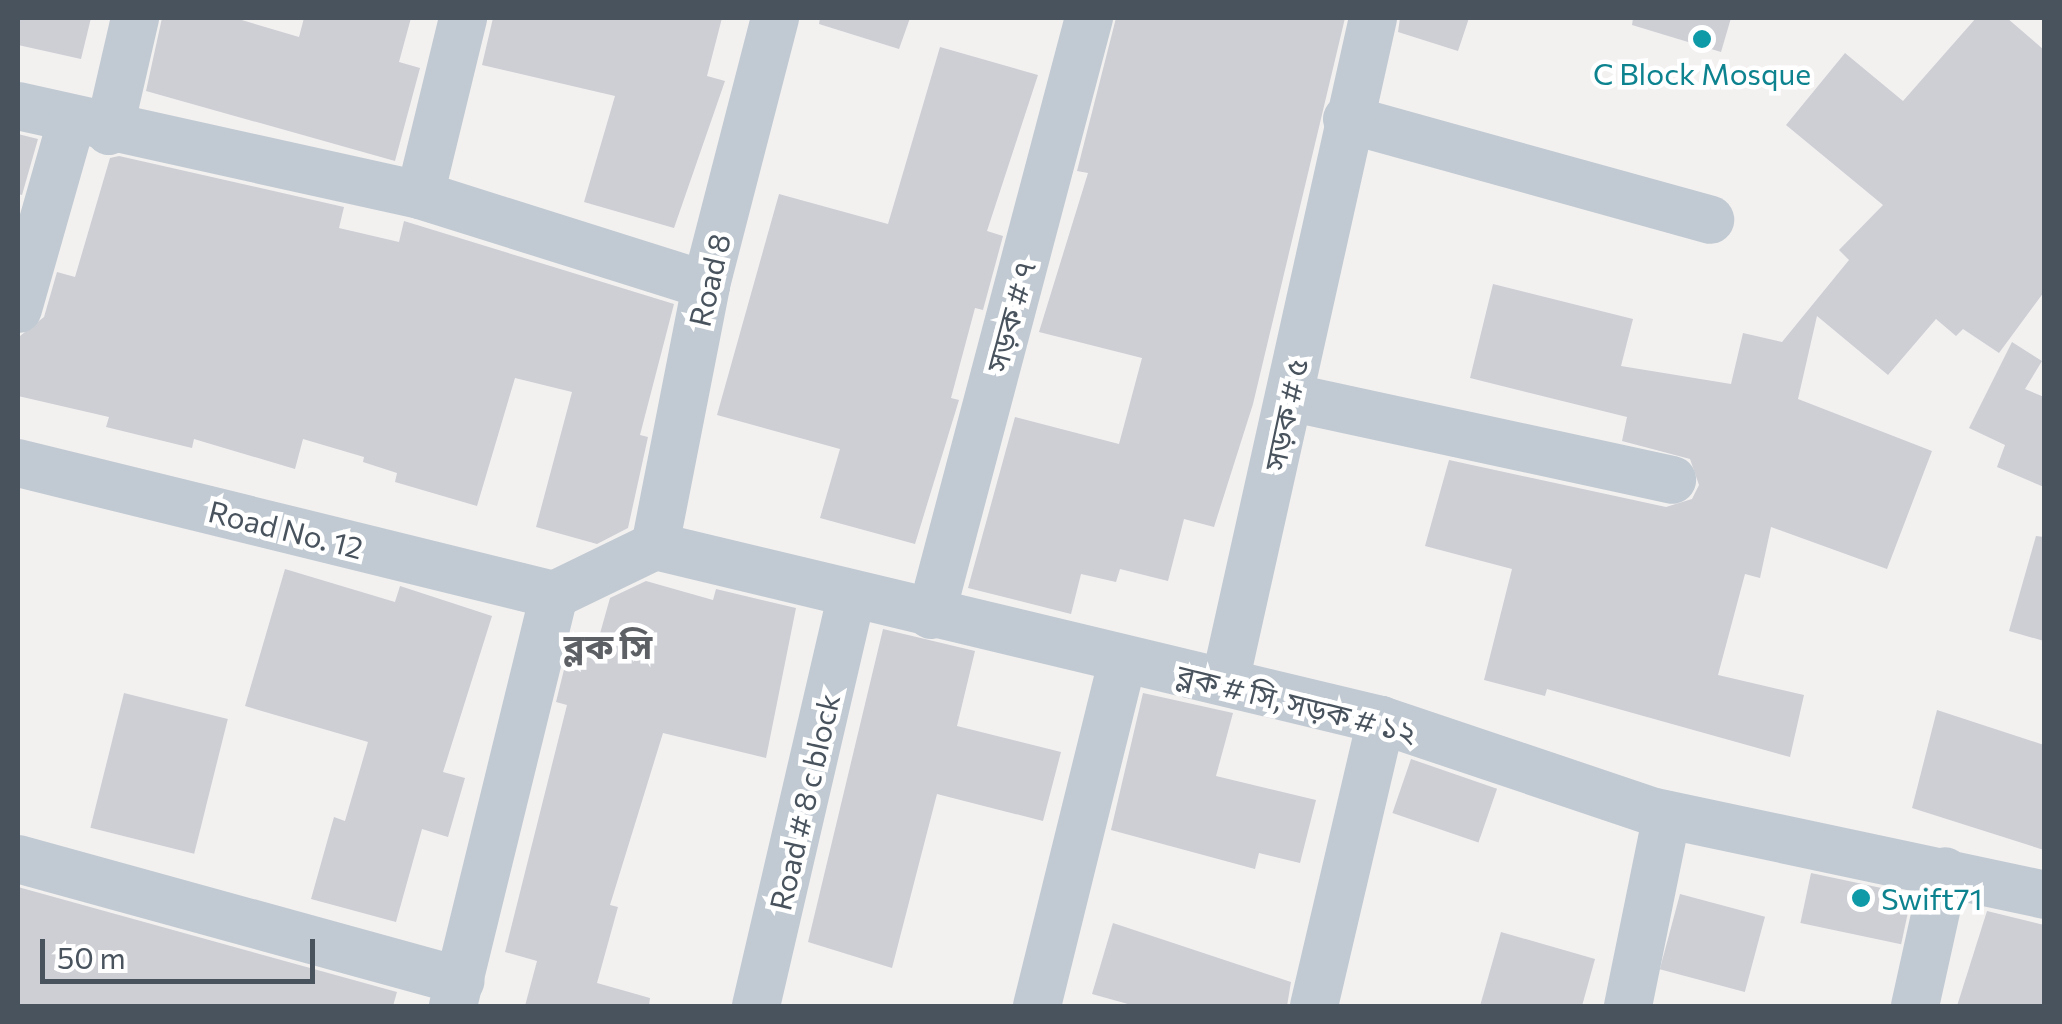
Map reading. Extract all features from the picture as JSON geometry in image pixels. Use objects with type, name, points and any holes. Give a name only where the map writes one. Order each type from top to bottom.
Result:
[{"type":"street","points":[[18,310],[135,18]]},
{"type":"street","points":[[420,195],[463,18]]},
{"type":"street","name":"Road 8","points":[[655,546],[706,286],[776,18]]},
{"type":"street","name":"সড়ক # ৭","points":[[931,615],[1089,18]]},
{"type":"street","name":"সড়ক # ৫","points":[[1225,682],[1344,132],[1373,18]]},
{"type":"street","points":[[18,106],[90,126],[420,195],[706,286]]},
{"type":"street","points":[[1344,132],[1710,220]]},
{"type":"street","points":[[1289,397],[1672,480]]},
{"type":"street","name":"Road No. 12","points":[[18,463],[554,595]]},
{"type":"street","points":[[18,859],[457,994],[554,595],[655,546]]},
{"type":"street","name":"ব্লক # সি, সড়ক # ১২","points":[[655,546],[852,598],[1381,720],[1668,815],[1945,871],[2044,896]]},
{"type":"street","name":"Road # 8 c block","points":[[756,1006],[852,598]]},
{"type":"street","points":[[1036,1006],[1122,662]]},
{"type":"street","points":[[1314,1006],[1381,720]]},
{"type":"street","points":[[1628,1006],[1668,815]]},
{"type":"street","points":[[1915,1006],[1945,871]]},
{"type":"building","points":[[18,18],[91,18],[81,59],[18,45]]},
{"type":"building","points":[[162,18],[235,18],[299,37],[304,18],[411,18],[399,62],[420,68],[395,161],[146,91]]},
{"type":"building","points":[[493,18],[722,18],[707,76],[725,81],[674,228],[584,202],[615,96],[482,65]]},
{"type":"building","points":[[820,18],[910,18],[899,49],[819,24]]},
{"type":"building","points":[[1116,18],[1345,18],[1253,404],[1214,527],[1184,519],[1168,581],[1120,569],[1116,582],[1081,574],[1071,614],[968,588],[1015,417],[1119,444],[1142,358],[1039,332],[1088,173],[1077,171]]},
{"type":"building","points":[[1400,18],[1469,18],[1458,51],[1398,32]]},
{"type":"building","name":"C Block Mosque","points":[[1633,18],[1731,18],[1721,52],[1632,25]]},
{"type":"building","points":[[1976,18],[2007,18],[2044,50],[2044,292],[1999,353],[1963,329],[1956,336],[1936,319],[1888,375],[1817,316],[1798,399],[1932,451],[1887,569],[1771,527],[1760,578],[1745,574],[1718,675],[1804,695],[1790,757],[1547,689],[1545,696],[1484,680],[1512,569],[1425,546],[1449,460],[1666,507],[1692,499],[1699,485],[1690,459],[1622,441],[1627,417],[1470,378],[1493,284],[1633,319],[1621,366],[1731,384],[1743,333],[1782,342],[1849,260],[1839,250],[1883,205],[1786,125],[1845,53],[1903,101]]},
{"type":"building","points":[[940,47],[1038,75],[987,231],[1003,236],[983,310],[975,308],[951,398],[959,400],[915,544],[820,518],[840,449],[717,415],[779,194],[888,224]]},
{"type":"building","points":[[18,134],[38,139],[22,195],[18,194]]},
{"type":"building","points":[[119,156],[344,207],[339,228],[399,242],[404,221],[674,304],[640,435],[648,437],[628,528],[597,544],[536,527],[572,392],[515,378],[477,506],[395,482],[397,473],[363,462],[364,457],[303,439],[295,469],[194,439],[192,448],[106,427],[109,417],[18,396],[20,336],[44,317],[57,272],[75,277],[110,158]]},
{"type":"building","points":[[2012,342],[2042,361],[2025,389],[2044,397],[2044,487],[1997,467],[2005,445],[1969,428]]},
{"type":"building","points":[[2036,536],[2044,537],[2044,641],[2009,631]]},
{"type":"building","points":[[285,569],[395,602],[400,586],[492,616],[443,772],[465,778],[448,837],[422,829],[396,922],[311,899],[334,817],[345,821],[368,742],[245,706]]},
{"type":"building","points":[[646,581],[713,600],[716,589],[796,608],[766,758],[663,733],[610,905],[618,907],[597,983],[650,998],[649,1006],[525,1006],[537,961],[505,952],[567,705],[556,702],[573,633],[599,637],[610,598]]},
{"type":"building","points":[[883,629],[975,651],[957,726],[1061,752],[1043,821],[937,794],[892,968],[808,942]]},
{"type":"building","points":[[124,693],[228,719],[194,854],[90,828]]},
{"type":"building","points":[[1143,693],[1233,713],[1216,776],[1316,800],[1300,863],[1259,853],[1255,869],[1111,830]]},
{"type":"building","points":[[1937,710],[2044,745],[2044,850],[1912,808]]},
{"type":"building","points":[[1411,759],[1497,789],[1478,843],[1392,813]]},
{"type":"building","name":"Swift71","points":[[1811,873],[1912,894],[1901,944],[1800,923]]},
{"type":"building","points":[[18,887],[397,992],[393,1006],[18,1006]]},
{"type":"building","points":[[1680,894],[1765,917],[1745,992],[1660,969]]},
{"type":"building","points":[[1987,911],[2044,925],[2044,1006],[1957,1006]]},
{"type":"building","points":[[1113,923],[1291,982],[1287,1006],[1135,1006],[1092,994]]},
{"type":"building","points":[[1501,932],[1595,959],[1582,1006],[1480,1006]]},
{"type":"place","name":"C Block Mosque","points":[[1702,39]]},
{"type":"place","name":"Swift71","points":[[1861,898]]},
{"type":"district","name":"ব্লক সি","points":[[608,645]]}]
